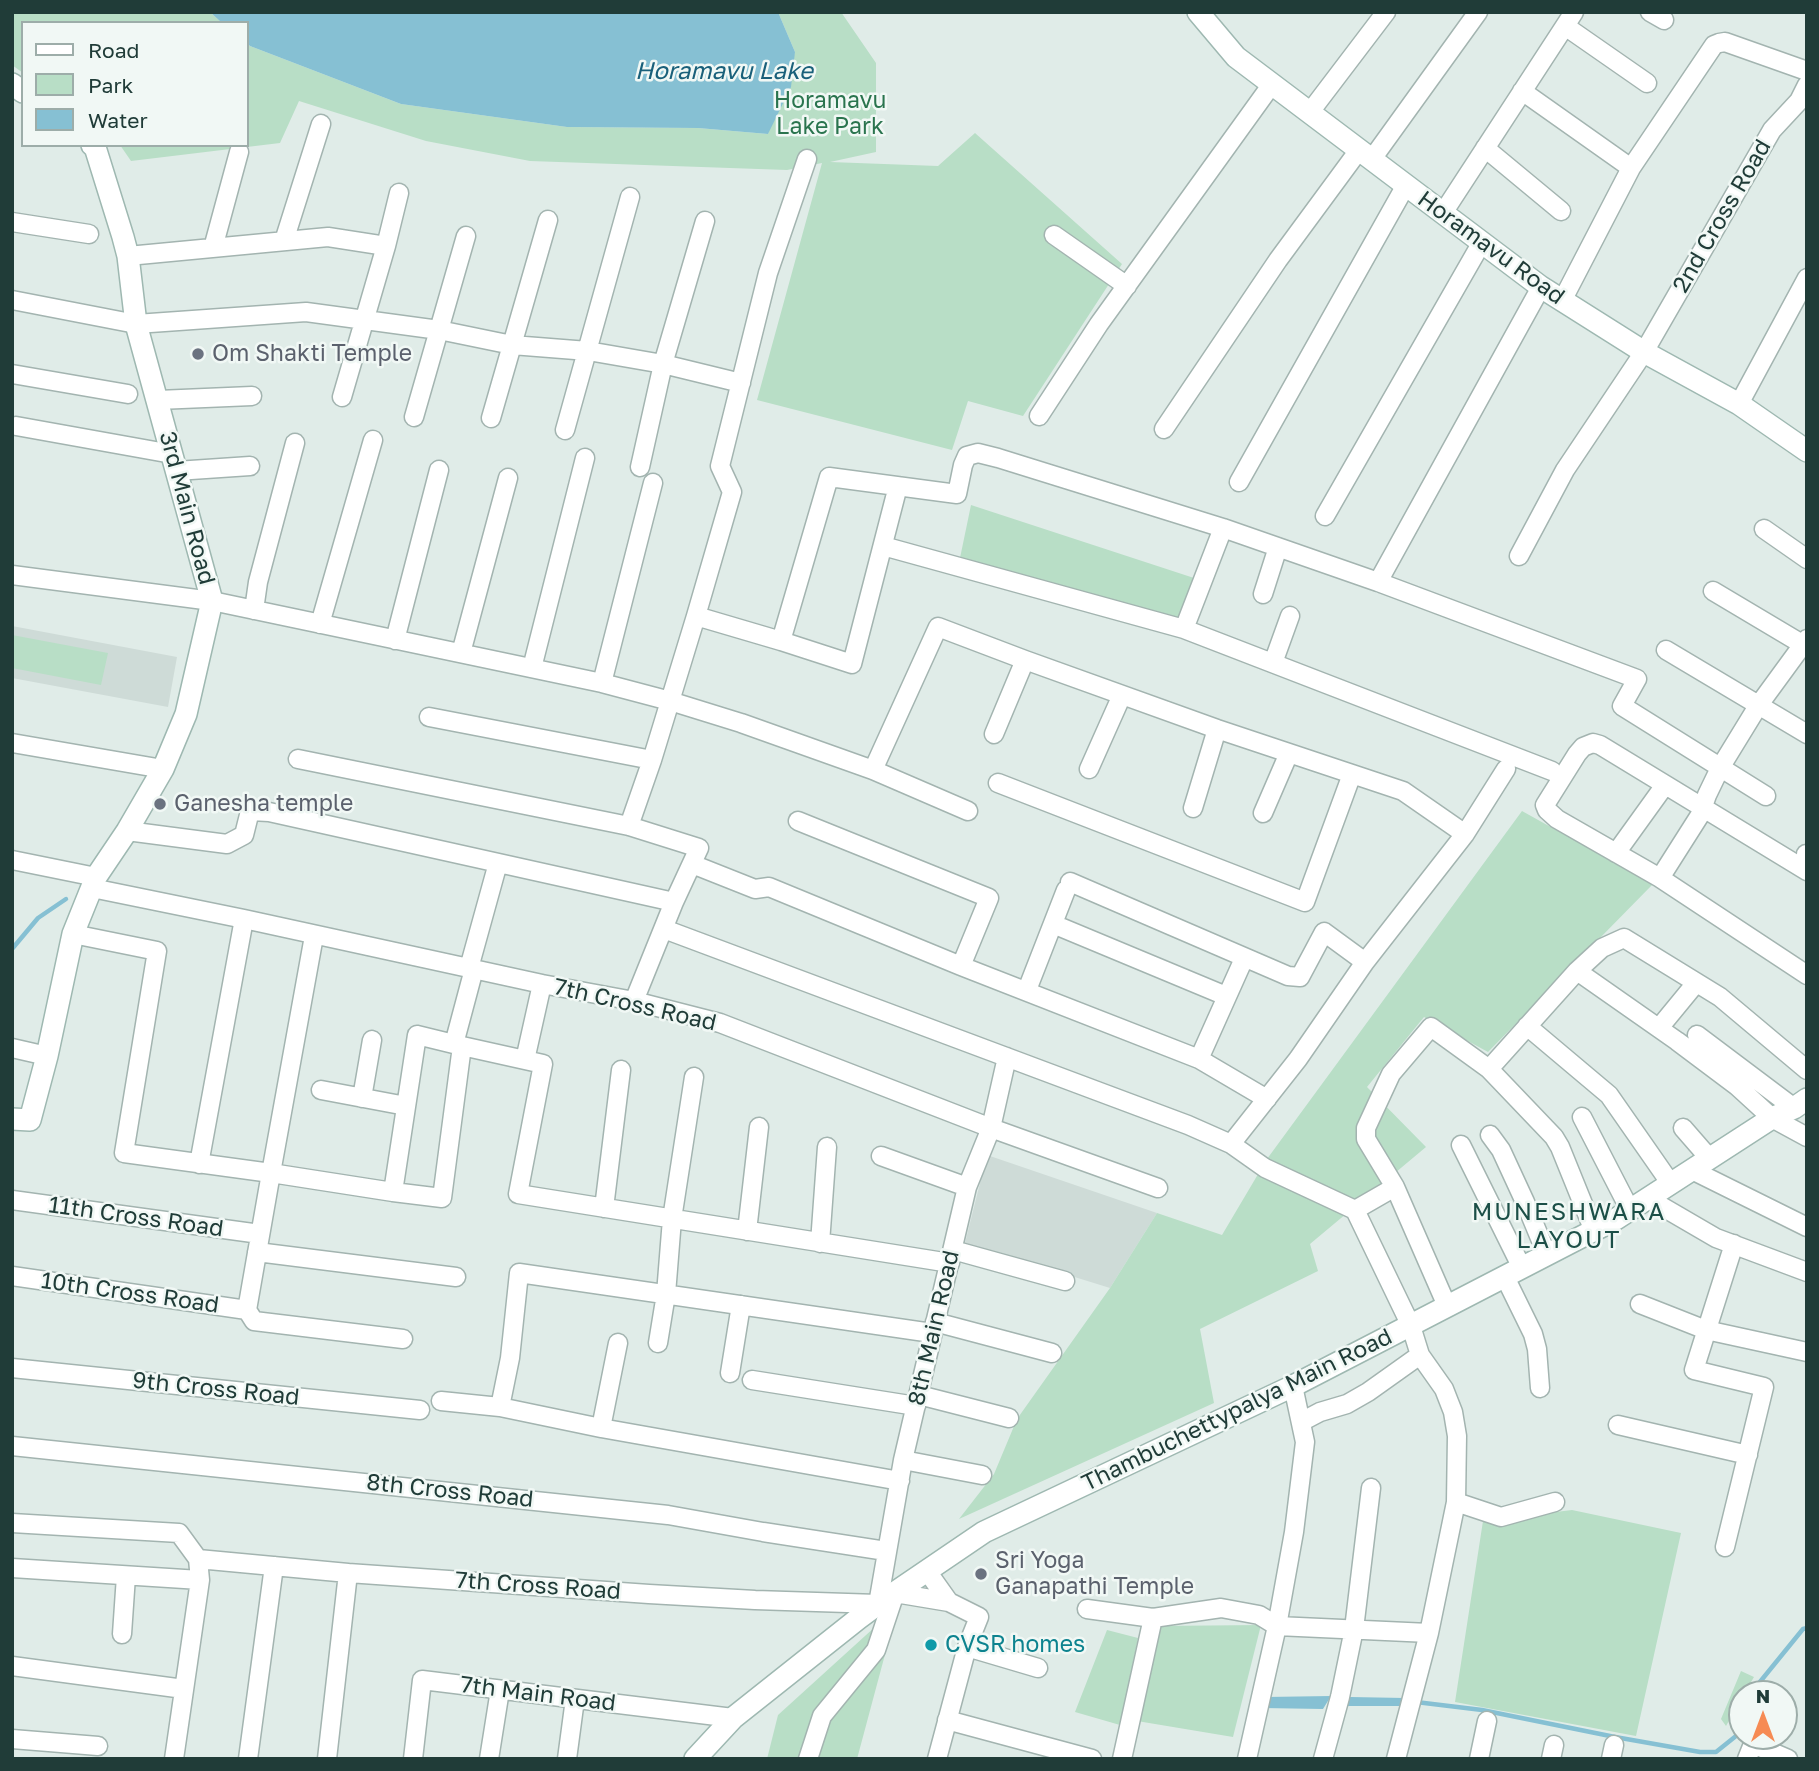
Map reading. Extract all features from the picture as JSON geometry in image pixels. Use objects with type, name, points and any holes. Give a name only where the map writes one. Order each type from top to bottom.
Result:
[{"type":"street","name":"Horamavu Road","points":[[1198,12],[1236,57],[1541,287],[1644,352],[1739,404],[1807,452]]},
{"type":"street","points":[[1310,112],[1386,12]]},
{"type":"street","points":[[1164,429],[1278,260],[1365,155],[1475,13]]},
{"type":"street","points":[[1443,213],[1569,19],[1647,83]]},
{"type":"street","points":[[1562,301],[1631,167],[1710,49],[1719,43],[1731,44],[1807,71]]},
{"type":"street","points":[[1039,416],[1099,324],[1272,84]]},
{"type":"street","points":[[1522,91],[1631,167]]},
{"type":"street","name":"2nd Cross Road","points":[[1519,556],[1565,470],[1644,352],[1772,130],[1804,98]]},
{"type":"street","points":[[284,241],[321,124]]},
{"type":"street","name":"3rd Main Road","points":[[12,1119],[30,1120],[47,1056],[73,934],[94,882],[163,769],[186,714],[212,601],[136,324],[128,256],[95,147]]},
{"type":"street","points":[[1485,148],[1561,211]]},
{"type":"street","points":[[212,248],[239,152]]},
{"type":"street","points":[[629,826],[652,760],[732,492],[720,466],[768,273],[807,159]]},
{"type":"street","points":[[1239,482],[1406,185]]},
{"type":"street","points":[[342,397],[399,192]]},
{"type":"street","points":[[565,430],[630,197]]},
{"type":"street","points":[[491,418],[548,220]]},
{"type":"street","points":[[640,467],[663,364],[705,221]]},
{"type":"street","points":[[12,222],[89,234]]},
{"type":"street","points":[[1054,235],[1127,286]]},
{"type":"street","points":[[414,417],[466,236]]},
{"type":"street","points":[[128,256],[328,237],[386,246]]},
{"type":"street","points":[[1325,516],[1482,242]]},
{"type":"street","points":[[1739,404],[1807,278]]},
{"type":"street","points":[[1378,582],[1541,287]]},
{"type":"street","points":[[12,300],[136,324],[306,312],[439,330],[512,345],[588,351],[663,364],[741,383]]},
{"type":"street","points":[[12,374],[128,394]]},
{"type":"street","points":[[158,400],[252,396]]},
{"type":"street","points":[[16,426],[174,462],[250,466]]},
{"type":"street","points":[[320,624],[373,440]]},
{"type":"street","points":[[254,610],[258,582],[295,443]]},
{"type":"street","points":[[781,641],[829,477],[957,494],[967,456],[978,453],[1223,528],[1378,582],[1637,679],[1622,706],[1766,796]]},
{"type":"street","points":[[532,668],[585,458]]},
{"type":"street","points":[[395,640],[439,470]]},
{"type":"street","points":[[461,653],[508,478]]},
{"type":"street","points":[[602,683],[653,483]]},
{"type":"street","points":[[696,616],[852,664],[898,486]]},
{"type":"street","points":[[1184,629],[1223,528]]},
{"type":"street","points":[[1764,529],[1807,559]]},
{"type":"street","points":[[883,546],[1184,629],[1552,771]]},
{"type":"street","points":[[1264,594],[1278,547]]},
{"type":"street","points":[[12,575],[212,601],[602,683],[741,723],[873,770],[968,811]]},
{"type":"street","points":[[1660,878],[1688,837],[1720,768],[1758,706],[1806,644],[1713,591]]},
{"type":"street","points":[[1273,663],[1290,616]]},
{"type":"street","points":[[873,770],[938,627],[1217,729],[1403,791],[1465,834]]},
{"type":"street","points":[[1666,650],[1807,734]]},
{"type":"street","points":[[994,734],[1025,660]]},
{"type":"street","points":[[1089,769],[1122,695]]},
{"type":"street","points":[[429,717],[652,760]]},
{"type":"street","points":[[1193,808],[1217,729]]},
{"type":"street","points":[[12,743],[163,769]]},
{"type":"street","points":[[1807,871],[1594,743],[1583,747],[1577,754],[1545,805],[1557,819],[1660,878],[1807,975]]},
{"type":"street","points":[[1263,813],[1289,753]]},
{"type":"street","points":[[298,759],[629,826],[699,848],[634,1001]]},
{"type":"street","points":[[1231,1144],[1298,1059],[1365,962],[1465,834],[1506,769]]},
{"type":"street","points":[[998,783],[1305,902],[1352,774]]},
{"type":"street","points":[[1616,853],[1665,785]]},
{"type":"street","points":[[127,831],[227,844],[244,835],[250,811],[269,813],[674,902]]},
{"type":"street","points":[[798,821],[989,898],[961,965]]},
{"type":"street","name":"7th Cross Road","points":[[12,860],[314,936],[634,1001],[720,1023],[991,1128],[1158,1188]]},
{"type":"street","points":[[73,934],[157,951],[124,1153],[442,1198],[458,1045],[472,969],[498,863]]},
{"type":"street","points":[[692,864],[755,889],[769,887],[1199,1059],[1266,1099]]},
{"type":"street","points":[[1027,990],[1068,886],[1288,976],[1300,977],[1324,932],[1365,962]]},
{"type":"street","points":[[199,1164],[244,919]]},
{"type":"street","points":[[1053,924],[1226,996]]},
{"type":"street","points":[[664,929],[1188,1125],[1231,1144],[1265,1168],[1355,1210],[1410,1326],[1420,1355],[1444,1389],[1453,1412],[1457,1436],[1455,1502],[1429,1633],[1396,1759]]},
{"type":"street","points":[[247,1310],[314,936]]},
{"type":"street","points":[[1489,1069],[1577,971],[1602,948],[1624,938],[1720,997],[1807,1070]]},
{"type":"street","points":[[1199,1059],[1242,963]]},
{"type":"street","points":[[1577,971],[1737,1086],[1772,1118],[1807,1137]]},
{"type":"street","points":[[1658,1028],[1696,983]]},
{"type":"street","points":[[525,1060],[542,984]]},
{"type":"street","points":[[1527,1026],[1609,1095],[1671,1184]]},
{"type":"street","points":[[1447,1306],[1395,1188],[1366,1139],[1366,1128],[1391,1074],[1431,1027],[1489,1069],[1554,1138],[1594,1231]]},
{"type":"street","points":[[393,1192],[416,1035],[543,1064],[518,1194],[820,1243],[951,1256],[1065,1281]]},
{"type":"street","points":[[1697,1035],[1800,1103]]},
{"type":"street","points":[[362,1098],[372,1040]]},
{"type":"street","points":[[12,1048],[47,1056]]},
{"type":"street","name":"8th Main Road","points":[[808,1759],[822,1716],[876,1650],[886,1598],[886,1551],[903,1460],[967,1187],[991,1128],[1007,1057]]},
{"type":"street","points":[[604,1208],[621,1070]]},
{"type":"street","points":[[658,1343],[666,1294],[672,1219],[694,1077]]},
{"type":"street","points":[[321,1090],[406,1106]]},
{"type":"street","name":"Thambuchettypalya Main Road","points":[[695,1759],[733,1718],[886,1598],[984,1532],[1293,1386],[1594,1231],[1800,1103]]},
{"type":"street","points":[[1582,1116],[1630,1210]]},
{"type":"street","points":[[747,1231],[759,1127]]},
{"type":"street","points":[[1683,1128],[1701,1164],[1807,1227]]},
{"type":"street","points":[[1490,1135],[1501,1150],[1516,1181],[1547,1255]]},
{"type":"street","points":[[1461,1145],[1513,1272],[1534,1334],[1540,1388]]},
{"type":"street","points":[[820,1243],[827,1147]]},
{"type":"street","points":[[881,1156],[967,1187]]},
{"type":"street","points":[[1355,1210],[1395,1188]]},
{"type":"street","points":[[1649,1199],[1716,1238],[1807,1272]]},
{"type":"street","name":"11th Cross Road","points":[[12,1200],[456,1276]]},
{"type":"street","points":[[1725,1547],[1763,1387],[1694,1370],[1734,1244]]},
{"type":"street","points":[[500,1407],[510,1358],[520,1273],[741,1305],[934,1328],[1052,1353]]},
{"type":"street","name":"10th Cross Road","points":[[12,1276],[247,1310],[254,1321],[402,1339]]},
{"type":"street","points":[[1640,1304],[1706,1330],[1807,1352]]},
{"type":"street","points":[[730,1373],[741,1305]]},
{"type":"street","points":[[601,1428],[618,1343]]},
{"type":"street","points":[[1301,1422],[1320,1412],[1347,1404],[1420,1355]]},
{"type":"street","name":"9th Cross Road","points":[[12,1368],[420,1410]]},
{"type":"street","points":[[752,1380],[918,1400],[1009,1418]]},
{"type":"street","points":[[1247,1759],[1277,1626],[1294,1532],[1305,1442],[1293,1386]]},
{"type":"street","points":[[441,1401],[500,1407],[601,1428],[900,1481]]},
{"type":"street","points":[[1618,1425],[1748,1455]]},
{"type":"street","name":"8th Cross Road","points":[[12,1446],[668,1515],[886,1551]]},
{"type":"street","points":[[903,1460],[982,1475]]},
{"type":"street","points":[[1323,1759],[1354,1629],[1371,1488]]},
{"type":"street","points":[[1455,1502],[1501,1517],[1555,1502]]},
{"type":"street","points":[[12,1524],[179,1533],[198,1559],[200,1580],[174,1759]]},
{"type":"street","name":"7th Cross Road","points":[[198,1559],[348,1573],[662,1595],[755,1600],[886,1598],[949,1602]]},
{"type":"street","points":[[248,1759],[274,1566]]},
{"type":"street","points":[[12,1568],[200,1580]]},
{"type":"street","points":[[927,1571],[949,1602],[979,1618],[967,1647],[937,1759]]},
{"type":"street","points":[[327,1759],[348,1573]]},
{"type":"street","points":[[122,1634],[127,1576]]},
{"type":"street","points":[[1087,1609],[1153,1618],[1222,1608],[1259,1615],[1277,1626],[1429,1633]]},
{"type":"street","points":[[1122,1759],[1153,1618]]},
{"type":"street","points":[[967,1647],[1038,1668]]},
{"type":"street","points":[[12,1666],[184,1689]]},
{"type":"street","name":"7th Main Road","points":[[413,1759],[422,1680],[733,1718]]},
{"type":"street","points":[[489,1759],[499,1690]]},
{"type":"street","points":[[567,1759],[575,1699]]},
{"type":"street","points":[[947,1720],[1092,1759]]},
{"type":"street","points":[[1479,1759],[1487,1721]]},
{"type":"street","points":[[12,1739],[98,1746]]},
{"type":"street","points":[[1747,1759],[1753,1744],[1788,1759]]},
{"type":"shaded area","points":[[12,626],[177,657],[168,707],[12,678]]},
{"type":"shaded area","points":[[987,1155],[1157,1213],[1110,1288],[965,1243]]},
{"type":"green space","points":[[12,12],[210,12],[220,21],[21,21],[21,72],[12,65]]},
{"type":"green space","name":"Horamavu Lake Park","points":[[778,12],[841,12],[876,63],[876,152],[830,162],[938,166],[975,133],[1122,264],[1023,416],[968,401],[952,450],[757,400],[822,163],[787,170],[530,161],[426,141],[299,101],[280,143],[248,147],[248,44],[401,104],[567,127],[698,128],[768,134],[795,52]]},
{"type":"green space","points":[[121,147],[247,147],[131,161]]},
{"type":"green space","points":[[971,505],[1194,578],[1180,622],[960,558]]},
{"type":"green space","points":[[12,635],[108,653],[101,685],[12,668]]},
{"type":"green space","points":[[1522,811],[1653,884],[1488,1052],[1424,1017],[1367,1087],[1426,1147],[1310,1244],[1318,1271],[1200,1329],[1214,1403],[959,1519],[994,1474],[1017,1419],[1110,1288],[1157,1213],[1222,1235],[1267,1159]]},
{"type":"green space","points":[[1572,1510],[1681,1533],[1636,1736],[1455,1702],[1483,1521]]},
{"type":"green space","points":[[898,1606],[857,1759],[767,1759],[778,1715]]},
{"type":"green space","points":[[1261,1625],[1233,1737],[1137,1721],[1158,1626]]},
{"type":"green space","points":[[1107,1630],[1138,1638],[1120,1725],[1075,1712]]},
{"type":"green space","points":[[1741,1671],[1754,1677],[1752,1680],[1737,1680]]},
{"type":"green space","points":[[1728,1702],[1726,1726],[1721,1719]]},
{"type":"water","name":"Horamavu Lake","points":[[210,12],[778,12],[795,52],[791,87],[768,134],[698,128],[567,127],[401,104],[250,46],[248,21],[220,21]]},
{"type":"water","points":[[1331,1696],[1323,1709],[1262,1708],[1266,1697]]},
{"type":"water","points":[[1350,1697],[1405,1698],[1403,1706],[1344,1706]]},
{"type":"waterway","points":[[12,949],[38,918],[66,899]]},
{"type":"waterway","points":[[1762,1680],[1803,1629],[1807,1628]]},
{"type":"waterway","points":[[1416,1702],[1482,1710],[1700,1752],[1716,1752],[1728,1742]]},
{"type":"place","name":"Om Shakti Temple","points":[[198,354]]},
{"type":"place","name":"Ganesha temple","points":[[160,804]]},
{"type":"place","name":"Sri Yoga Ganapathi Temple","points":[[981,1574]]},
{"type":"place","name":"CVSR homes","points":[[931,1645]]},
{"type":"district","name":"MUNESHWARA LAYOUT","points":[[1569,1226]]}]
